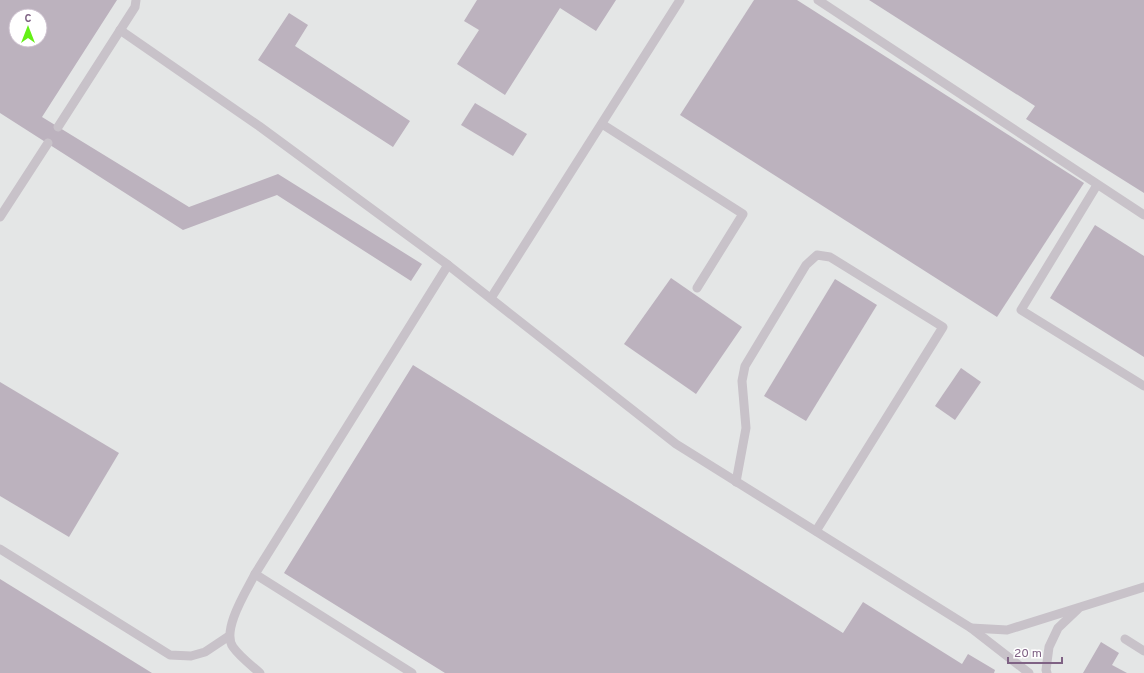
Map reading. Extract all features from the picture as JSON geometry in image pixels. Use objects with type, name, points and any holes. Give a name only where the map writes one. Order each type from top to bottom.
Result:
[{"type":"lane","points":[[58,127],[135,7],[136,0]]},
{"type":"lane","points":[[491,298],[680,0]]},
{"type":"lane","points":[[818,0],[1144,215]]},
{"type":"lane","points":[[120,30],[259,126],[448,264],[676,444],[972,628],[1028,673]]},
{"type":"lane","points":[[602,124],[743,214],[697,288]]},
{"type":"lane","points":[[0,217],[48,143]]},
{"type":"lane","points":[[1097,185],[1021,310],[1144,386]]},
{"type":"lane","points":[[736,482],[746,428],[742,381],[745,366],[806,265],[817,255],[830,257],[943,327],[816,531]]},
{"type":"lane","points":[[260,673],[232,646],[229,636],[234,615],[255,574],[448,264]]},
{"type":"lane","points":[[0,549],[170,655],[191,656],[205,652],[229,636]]},
{"type":"lane","points":[[255,574],[412,673]]},
{"type":"lane","points":[[972,628],[1007,630],[1144,587]]},
{"type":"lane","points":[[1047,673],[1048,647],[1058,628],[1079,608]]},
{"type":"lane","points":[[1125,639],[1144,651]]},
{"type":"shaded area","points":[[0,0],[1144,0],[1144,673],[0,673]]},
{"type":"building","points":[[0,0],[117,0],[42,117],[189,207],[278,174],[422,264],[411,281],[277,195],[183,230],[0,113]]},
{"type":"building","points":[[477,0],[616,0],[596,31],[560,8],[505,95],[457,64],[479,30],[464,21]]},
{"type":"building","points":[[754,0],[797,0],[1084,183],[997,317],[680,115]]},
{"type":"building","points":[[869,0],[1144,0],[1144,193],[1026,119],[1035,106]]},
{"type":"building","points":[[289,13],[308,25],[295,46],[410,121],[393,147],[258,60]]},
{"type":"building","points":[[475,103],[527,134],[513,156],[461,125]]},
{"type":"building","points":[[1095,225],[1144,256],[1144,357],[1050,298]]},
{"type":"building","points":[[671,278],[742,327],[696,394],[624,344]]},
{"type":"building","points":[[835,279],[877,305],[806,421],[764,396]]},
{"type":"building","points":[[413,365],[843,633],[863,602],[962,664],[968,654],[995,670],[994,673],[445,673],[284,573]]},
{"type":"building","points":[[961,368],[981,382],[955,420],[935,406]]},
{"type":"building","points":[[0,382],[119,453],[69,537],[0,496]]},
{"type":"building","points":[[0,579],[152,673],[0,673]]},
{"type":"building","points":[[1101,642],[1119,653],[1112,665],[1127,673],[1083,673]]}]
